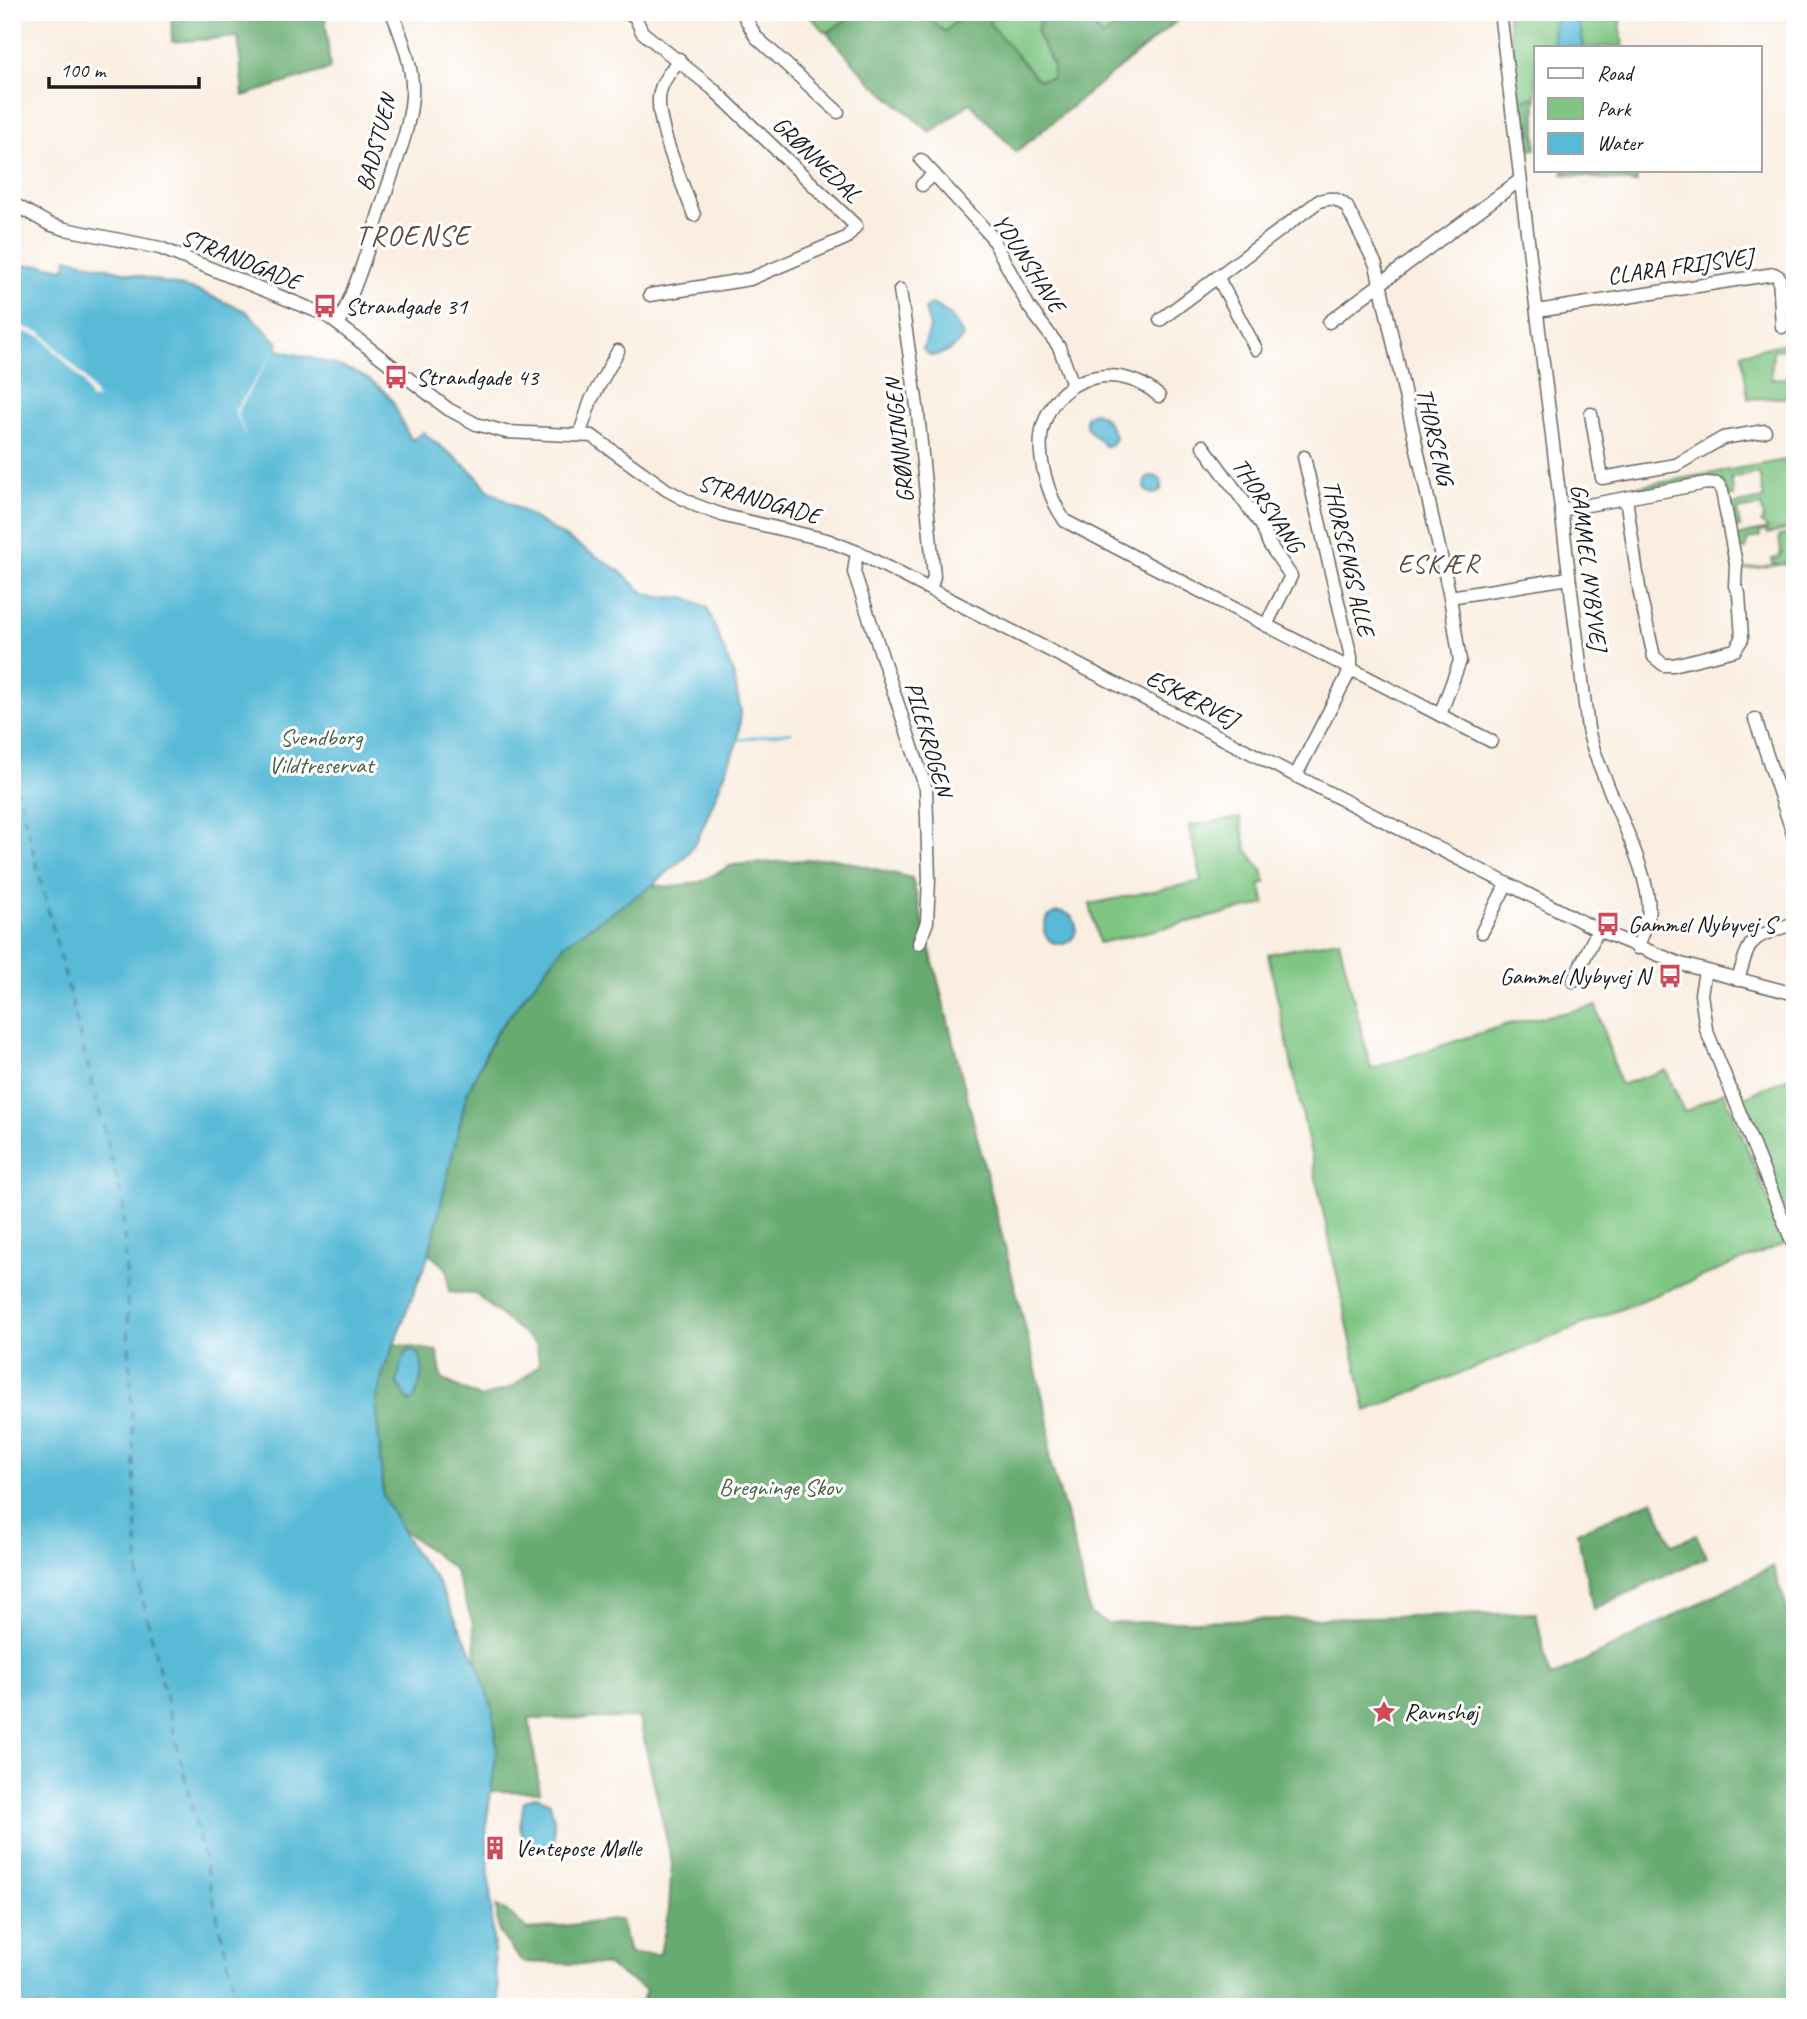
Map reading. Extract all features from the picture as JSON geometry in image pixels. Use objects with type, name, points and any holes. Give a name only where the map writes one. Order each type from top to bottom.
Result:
[{"type":"street","name":"BADSTUEN","points":[[339,323],[352,295],[402,144],[412,98],[412,80],[392,12]]},
{"type":"street","name":"GRØNNEDAL","points":[[619,12],[633,14],[642,32],[679,59],[856,226],[846,239],[750,279],[650,295]]},
{"type":"street","name":"GRØNNEDAL","points":[[743,12],[756,37],[838,112]]},
{"type":"street","name":"GAMMEL NYBYVEJ","points":[[1500,12],[1592,745],[1646,885],[1648,917],[1637,948]]},
{"type":"street","points":[[679,59],[662,84],[659,98],[660,116],[694,215]]},
{"type":"street","name":"YDUNSHAVE","points":[[921,160],[991,236],[1029,307],[1059,347],[1073,385]]},
{"type":"street","points":[[922,185],[934,174]]},
{"type":"street","points":[[1329,322],[1520,180]]},
{"type":"street","name":"THORSENG","points":[[1218,278],[1319,201],[1330,197],[1347,207],[1376,265],[1450,597],[1460,661],[1440,715]]},
{"type":"street","name":"STRANDGADE","points":[[12,203],[35,217],[65,229],[160,248],[339,323],[419,388],[467,420],[506,432],[580,433],[603,441],[659,485],[695,505],[725,516],[827,540],[858,552]]},
{"type":"street","name":"CLARA FRIJSVEJ","points":[[1537,311],[1774,274],[1779,277],[1782,327]]},
{"type":"street","points":[[1160,320],[1218,278],[1256,349]]},
{"type":"street","name":"GRØNNINGEN","points":[[900,290],[919,426],[934,576],[931,587]]},
{"type":"street","points":[[580,433],[591,400],[618,351]]},
{"type":"street","points":[[1159,396],[1142,383],[1119,375],[1095,376],[1073,385],[1049,411],[1041,434],[1042,458],[1058,510],[1065,521],[1491,741]]},
{"type":"street","points":[[1591,414],[1602,478],[1676,465],[1723,438],[1765,430]]},
{"type":"street","name":"THORSVANG","points":[[1203,446],[1262,526],[1269,544],[1290,576],[1266,625]]},
{"type":"street","name":"THORSENGS ALLE","points":[[1304,457],[1351,657],[1351,669]]},
{"type":"street","points":[[1561,510],[1627,498],[1707,483],[1720,486],[1736,564],[1735,586],[1740,594],[1742,639],[1735,650],[1673,665],[1664,665],[1654,657],[1640,594],[1627,498],[1623,475]]},
{"type":"street","name":"ESKÆRVEJ","points":[[858,552],[1598,930],[1637,948],[1705,971],[1795,994]]},
{"type":"street","name":"PILEKROGEN","points":[[858,552],[854,572],[926,789],[929,879],[927,922],[919,943]]},
{"type":"street","points":[[1450,597],[1569,578]]},
{"type":"street","points":[[1296,775],[1351,669]]},
{"type":"street","points":[[1755,719],[1795,840]]},
{"type":"street","points":[[1482,932],[1506,885]]},
{"type":"street","points":[[1738,980],[1747,947],[1754,937],[1795,923]]},
{"type":"street","points":[[1573,981],[1598,930]]},
{"type":"street","points":[[1705,971],[1700,994],[1706,1029],[1795,1249]]},
{"type":"green space","points":[[171,12],[325,12],[330,69],[243,96],[238,37],[172,42]]},
{"type":"green space","points":[[805,12],[857,12],[827,33]]},
{"type":"green space","points":[[857,12],[922,12],[945,32],[962,15],[960,12],[992,12],[989,23],[1038,80],[1052,78],[1053,65],[1037,33],[1041,12],[1083,12],[1102,37],[1137,12],[1188,12],[1016,152],[970,103],[931,133],[869,80],[827,33]]},
{"type":"green space","points":[[922,12],[960,12],[962,15],[945,32]]},
{"type":"green space","points":[[992,12],[1041,12],[1037,33],[1053,65],[1052,78],[1038,80],[989,23]]},
{"type":"green space","points":[[1083,12],[1137,12],[1102,37]]},
{"type":"green space","points":[[1507,12],[1556,12],[1556,46],[1534,46],[1534,97],[1519,100]]},
{"type":"green space","points":[[1581,12],[1619,12],[1623,46],[1584,46],[1579,24]]},
{"type":"green space","points":[[1534,97],[1534,149],[1530,150],[1519,100]]},
{"type":"green space","points":[[1636,172],[1637,183],[1563,174]]},
{"type":"green space","points":[[1781,344],[1788,346],[1791,352],[1789,349],[1773,350],[1771,379],[1795,377],[1795,397],[1748,399],[1742,353]]},
{"type":"green space","points":[[1785,460],[1785,463],[1794,468],[1795,528],[1767,534],[1766,531],[1760,532],[1760,537],[1748,539],[1746,549],[1738,550],[1735,536],[1768,529],[1761,523],[1764,519],[1761,506],[1737,510],[1740,527],[1734,528],[1730,505],[1764,499],[1759,473],[1731,478],[1734,496],[1728,497],[1725,485],[1633,491],[1631,488]]},
{"type":"green space","points":[[1795,535],[1795,561],[1785,563],[1787,564],[1740,570],[1779,564],[1773,563],[1772,559],[1778,558],[1781,553],[1779,536]]},
{"type":"green space","points":[[1240,818],[1247,850],[1262,870],[1266,883],[1260,885],[1265,904],[1099,943],[1090,904],[1202,881],[1189,826]]},
{"type":"green space","name":"Bregninge Skov","points":[[832,858],[912,878],[1049,1422],[1050,1462],[1068,1519],[1090,1614],[1107,1623],[1536,1613],[1550,1678],[1773,1566],[1795,1632],[1795,2007],[640,2007],[646,1990],[606,1965],[522,1962],[499,1932],[496,1906],[512,1915],[527,1930],[621,1919],[629,1954],[660,1954],[669,1909],[672,1863],[639,1718],[529,1719],[540,1792],[491,1791],[497,1750],[493,1711],[477,1663],[473,1623],[454,1569],[398,1526],[383,1496],[376,1404],[383,1372],[394,1344],[437,1351],[442,1379],[481,1398],[513,1387],[539,1365],[537,1345],[475,1294],[449,1292],[447,1269],[429,1254],[467,1093],[496,1034],[566,943],[653,885],[671,887],[700,882],[732,865]]},
{"type":"green space","points":[[1339,940],[1371,1069],[1505,1025],[1596,1006],[1620,1085],[1666,1070],[1684,1112],[1724,1092],[1786,1243],[1366,1411],[1268,954]]},
{"type":"green space","points":[[1795,1074],[1795,1211],[1787,1215],[1740,1099]]},
{"type":"green space","points":[[1653,1500],[1672,1545],[1696,1535],[1707,1557],[1593,1609],[1577,1532]]},
{"type":"water","points":[[1556,12],[1581,12],[1579,24],[1584,46],[1556,46],[1553,38]]},
{"type":"water","name":"Svendborg Vildtreservat","points":[[67,258],[199,291],[246,311],[278,343],[278,350],[340,366],[370,380],[392,401],[412,440],[423,432],[465,466],[487,489],[620,571],[643,592],[658,597],[685,597],[707,607],[733,673],[741,712],[738,740],[698,839],[685,857],[653,885],[566,943],[495,1034],[467,1093],[429,1254],[383,1372],[376,1404],[383,1496],[413,1550],[436,1579],[477,1663],[493,1711],[497,1750],[486,1826],[495,1968],[501,2007],[12,2007],[12,265],[42,265],[65,269]]},
{"type":"water","points":[[931,304],[950,316],[963,336],[949,350],[931,356],[923,350],[930,328],[925,309]]},
{"type":"water","points":[[1093,412],[1105,418],[1116,438],[1109,446],[1105,446],[1086,427],[1086,417]]},
{"type":"water","points":[[1153,476],[1159,479],[1162,485],[1159,491],[1153,494],[1147,491],[1144,485],[1147,479]]},
{"type":"water","points":[[1060,912],[1071,917],[1076,928],[1071,939],[1060,944],[1049,939],[1044,928],[1049,917]]},
{"type":"water","points":[[408,1350],[420,1354],[423,1372],[415,1398],[409,1402],[397,1383],[401,1364]]},
{"type":"water","points":[[536,1796],[550,1803],[554,1820],[554,1845],[542,1850],[526,1846],[520,1827],[524,1801]]},
{"type":"pier","points":[[12,323],[42,333],[85,378],[97,398],[91,400],[83,381],[42,337],[12,328]]},
{"type":"pier","points":[[276,348],[237,412],[248,442],[235,411]]},
{"type":"waterway","points":[[738,740],[791,732]]},
{"type":"waterway","points":[[742,2007],[745,1999]]},
{"type":"ferry route","points":[[12,768],[123,1204],[139,1584],[239,2007]]},
{"type":"place","name":"Strandgade 31","points":[[325,306]]},
{"type":"place","name":"Strandgade 43","points":[[396,377]]},
{"type":"place","name":"Gammel Nybyvej S","points":[[1608,924]]},
{"type":"place","name":"Gammel Nybyvej N","points":[[1670,976]]},
{"type":"place","name":"Ravnshøj","points":[[1384,1712]]},
{"type":"place","name":"Ventepose Mølle","points":[[495,1848]]},
{"type":"district","name":"TROENSE","points":[[413,235]]},
{"type":"district","name":"ESKÆR","points":[[1439,563]]}]
